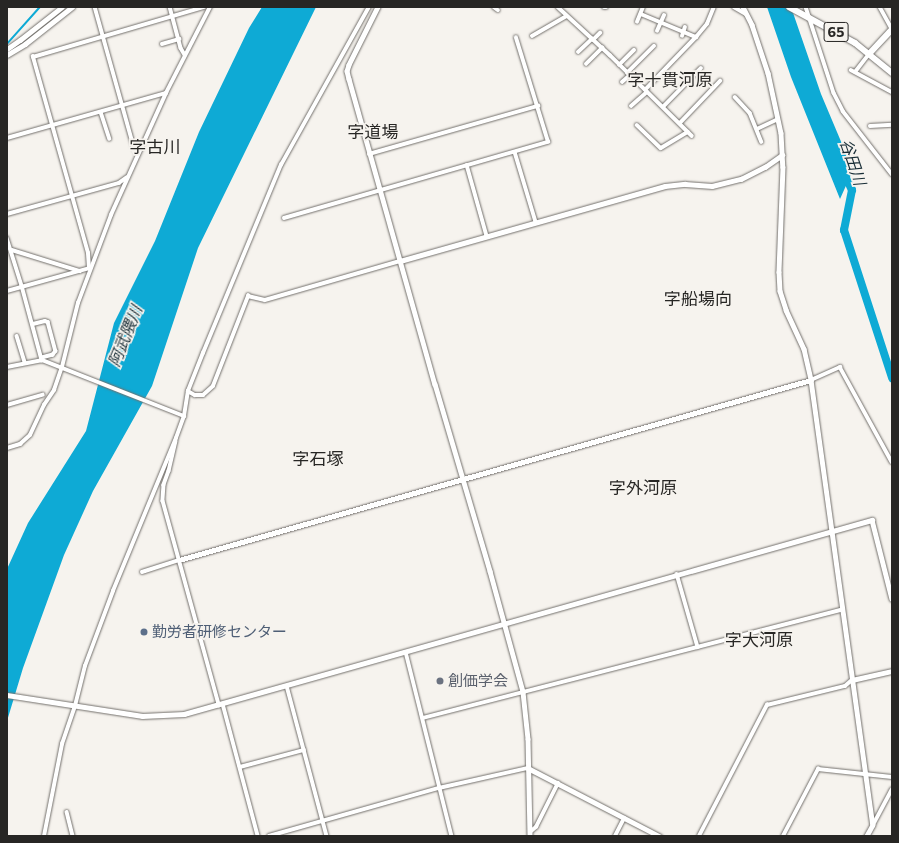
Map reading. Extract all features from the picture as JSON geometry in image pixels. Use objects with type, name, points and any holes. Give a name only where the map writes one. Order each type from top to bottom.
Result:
[{"type":"main road","name":"65","points":[[789,7],[837,32],[869,54],[892,73]]},
{"type":"main road","points":[[869,54],[892,29]]},
{"type":"street","points":[[7,49],[62,7]]},
{"type":"street","points":[[7,55],[25,44],[72,7]]},
{"type":"street","points":[[95,7],[134,147],[138,154]]},
{"type":"street","points":[[170,7],[185,54]]},
{"type":"street","points":[[90,268],[88,253],[33,57],[204,7]]},
{"type":"street","points":[[7,448],[20,444],[30,435],[44,405],[52,394],[62,367],[72,320],[90,268],[127,178],[166,93],[210,7]]},
{"type":"street","points":[[258,836],[240,767],[162,495],[174,452],[188,391],[281,164],[369,7]]},
{"type":"street","points":[[378,7],[353,54],[347,71],[369,154],[472,507],[523,692],[526,716],[530,834]]},
{"type":"street","points":[[494,7],[498,10]]},
{"type":"street","points":[[558,7],[620,65],[692,136]]},
{"type":"street","points":[[637,22],[643,7]]},
{"type":"street","points":[[632,106],[707,24],[714,7]]},
{"type":"street","points":[[734,7],[746,14]]},
{"type":"street","points":[[743,7],[752,25],[768,73],[778,119],[782,155],[779,272],[780,291],[786,310],[804,349],[811,380],[832,531],[841,610],[873,825]]},
{"type":"street","points":[[806,7],[811,18],[834,93],[843,111],[892,174]]},
{"type":"street","points":[[880,7],[892,29]]},
{"type":"street","points":[[640,14],[684,30],[696,37]]},
{"type":"street","points":[[657,31],[664,15]]},
{"type":"street","points":[[532,36],[566,16]]},
{"type":"street","points":[[682,36],[684,30]]},
{"type":"street","points":[[578,52],[600,33]]},
{"type":"street","points":[[284,218],[548,142],[516,38]]},
{"type":"street","points":[[162,44],[179,39]]},
{"type":"street","points":[[622,82],[654,46]]},
{"type":"street","points":[[586,64],[602,48]]},
{"type":"street","points":[[620,65],[634,50]]},
{"type":"street","points":[[869,54],[853,71],[892,92]]},
{"type":"street","points":[[663,107],[701,68]]},
{"type":"street","points":[[680,123],[720,81]]},
{"type":"street","points":[[7,138],[166,93]]},
{"type":"street","points":[[735,97],[750,113],[762,142]]},
{"type":"street","points":[[369,154],[538,106]]},
{"type":"street","points":[[101,112],[110,139]]},
{"type":"street","points":[[757,129],[778,119]]},
{"type":"street","points":[[870,126],[892,124]]},
{"type":"street","points":[[637,125],[661,148],[688,132]]},
{"type":"street","points":[[515,152],[536,222]]},
{"type":"street","points":[[188,391],[195,395],[203,395],[212,386],[248,296],[265,300],[664,186],[685,184],[712,186],[741,180],[766,167],[782,155]]},
{"type":"street","points":[[467,165],[487,236]]},
{"type":"street","points":[[7,214],[119,183],[127,178]]},
{"type":"street","points":[[7,238],[12,250],[42,359]]},
{"type":"street","points":[[12,250],[80,271]]},
{"type":"street","points":[[7,291],[90,268]]},
{"type":"street","points":[[7,368],[25,362],[42,359],[52,355],[56,351],[46,321],[33,324]]},
{"type":"street","points":[[18,336],[25,362]]},
{"type":"street","points":[[42,359],[182,415]]},
{"type":"street","points":[[142,572],[811,380],[840,367],[892,462]]},
{"type":"street","points":[[7,405],[43,395]]},
{"type":"street","points":[[44,836],[62,744],[85,666],[113,591],[176,438]]},
{"type":"street","points":[[7,695],[142,716],[184,714],[221,705],[504,623],[872,520],[892,599]]},
{"type":"street","points":[[677,574],[698,647]]},
{"type":"street","points":[[423,718],[841,610]]},
{"type":"street","points":[[406,652],[452,836]]},
{"type":"street","points":[[699,836],[767,705],[846,686],[852,680],[892,671]]},
{"type":"street","points":[[287,686],[327,836]]},
{"type":"street","points":[[240,767],[304,750]]},
{"type":"street","points":[[269,836],[439,788],[528,768],[659,836]]},
{"type":"street","points":[[783,836],[818,769],[892,778]]},
{"type":"street","points":[[530,834],[536,827],[558,783]]},
{"type":"street","points":[[867,836],[892,790]]},
{"type":"street","points":[[67,812],[73,836]]},
{"type":"street","points":[[615,836],[624,818]]},
{"type":"water","name":"阿武隈川","points":[[262,7],[316,7],[198,248],[152,386],[93,491],[64,555],[23,668],[7,721],[7,569],[28,523],[86,431],[114,323],[155,241],[199,132],[249,28]]},
{"type":"water","points":[[767,7],[791,7],[821,94],[853,170],[840,199],[791,77]]},
{"type":"waterway","points":[[7,44],[40,7]]},
{"type":"waterway","name":"谷田川","points":[[844,173],[852,190],[844,230],[892,378]]},
{"type":"place","name":"勤労者研修センター","points":[[144,632]]},
{"type":"place","name":"創価学会","points":[[440,681]]},
{"type":"district","name":"字十貫河原","points":[[670,80]]},
{"type":"district","name":"字道場","points":[[373,132]]},
{"type":"district","name":"字古川","points":[[155,147]]},
{"type":"district","name":"字船場向","points":[[698,299]]},
{"type":"district","name":"字石塚","points":[[318,459]]},
{"type":"district","name":"字外河原","points":[[643,488]]},
{"type":"district","name":"字大河原","points":[[759,640]]}]
